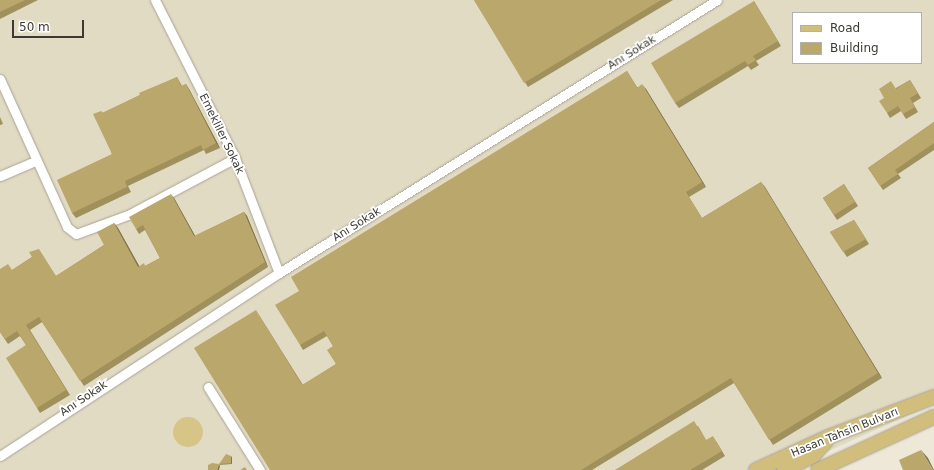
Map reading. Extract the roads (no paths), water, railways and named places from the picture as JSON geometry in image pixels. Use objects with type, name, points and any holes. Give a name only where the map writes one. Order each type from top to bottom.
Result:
[{"type":"main road","name":"Hasan Tahsin Bulvarı","points":[[756,470],[828,437],[934,397]]},
{"type":"main road","name":"Hasan Tahsin Bulvarı","points":[[818,470],[934,417]]},
{"type":"main road","points":[[784,470],[813,456],[828,437]]},
{"type":"street","name":"Emekliler Sokak","points":[[155,0],[235,158],[279,273]]},
{"type":"street","name":"Anı Sokak","points":[[0,456],[279,273],[717,0]]},
{"type":"street","points":[[1,85],[35,161],[67,227],[76,234],[128,215],[235,158]]},
{"type":"street","points":[[0,176],[35,161]]},
{"type":"street","points":[[208,387],[260,470]]}]
